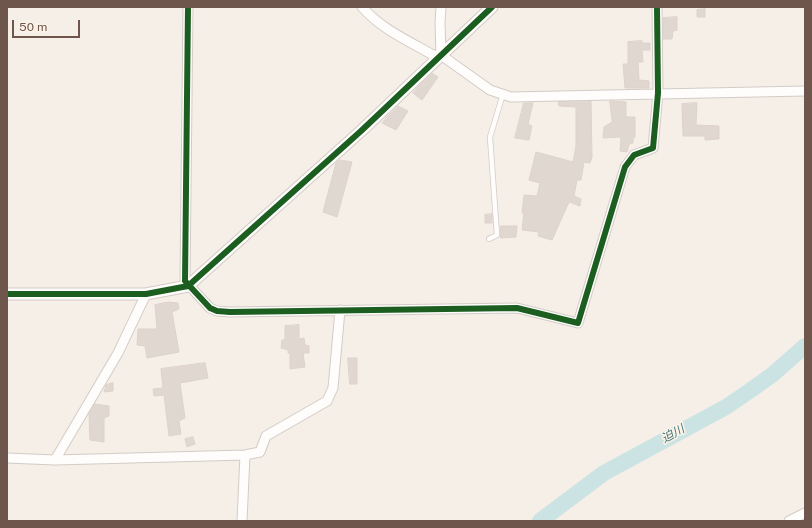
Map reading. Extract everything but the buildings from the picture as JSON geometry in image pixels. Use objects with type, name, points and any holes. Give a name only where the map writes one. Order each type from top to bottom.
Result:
[{"type":"street","points":[[188,7],[185,281],[210,308],[217,311],[516,308],[578,324],[625,167],[634,155],[653,148],[658,93],[657,7]]},
{"type":"street","points":[[362,7],[370,17],[383,26],[433,55],[441,55],[490,90],[512,97],[805,91]]},
{"type":"street","points":[[441,7],[441,55]]},
{"type":"street","points":[[7,294],[146,294],[188,286],[361,131],[492,7]]},
{"type":"street","points":[[55,460],[118,353],[146,294]]},
{"type":"street","points":[[7,458],[55,460],[245,455],[260,452],[266,436],[275,429],[327,400],[333,388],[340,310]]},
{"type":"street","points":[[242,521],[245,455]]},
{"type":"street","points":[[790,521],[805,513]]},
{"type":"lane","points":[[489,240],[497,235],[490,137],[503,94]]},
{"type":"waterway","name":"迫川","points":[[540,521],[604,473],[726,407],[772,375],[805,346]]},
{"type":"cycle path","points":[[188,7],[185,281],[210,308],[217,311],[230,312],[517,308],[578,323],[625,167],[634,155],[653,148],[658,93],[657,7]]},
{"type":"cycle path","points":[[7,294],[146,294],[188,286],[361,131],[492,7]]}]
